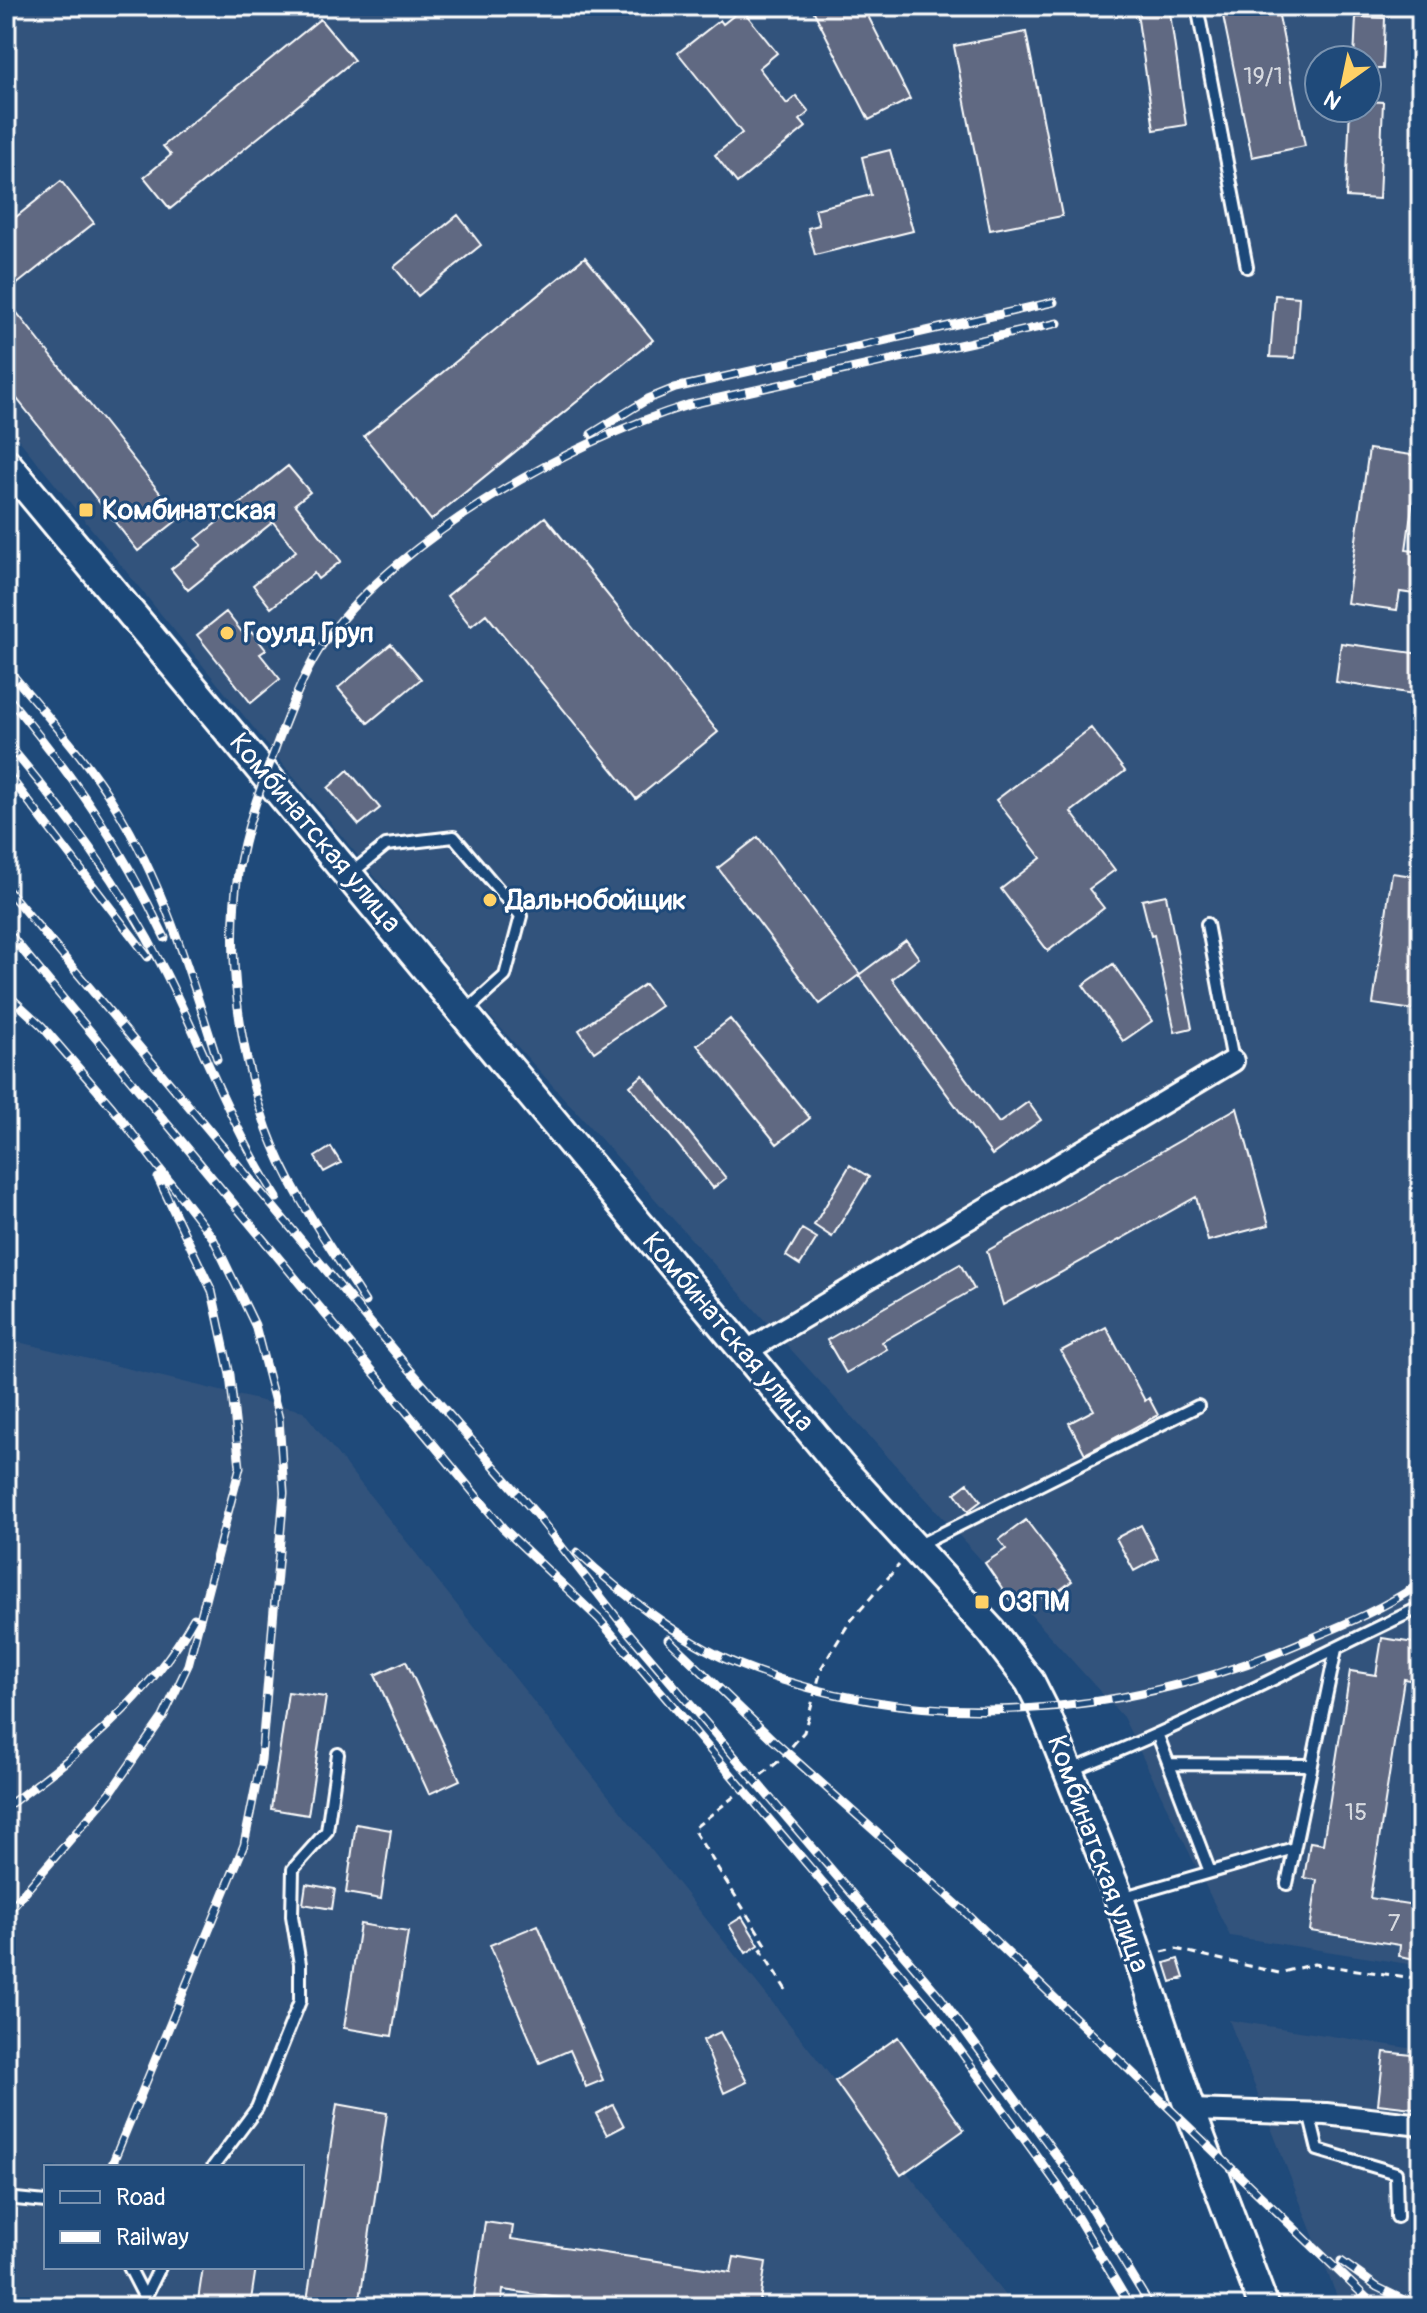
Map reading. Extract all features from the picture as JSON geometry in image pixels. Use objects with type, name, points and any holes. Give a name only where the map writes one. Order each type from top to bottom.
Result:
[{"type":"main road","name":"Комбинатская улица","points":[[6,463],[292,798],[349,875],[745,1352],[913,1548],[1011,1655],[1030,1682],[1071,1770],[1119,1898],[1190,2110],[1264,2307]]},
{"type":"street","points":[[745,1352],[1233,1061]]},
{"type":"street","points":[[1190,2110],[1309,2113],[1421,2125]]},
{"type":"lane","points":[[1197,6],[1247,267]]},
{"type":"lane","points":[[349,875],[386,845],[454,837],[521,916],[505,976],[463,1013]]},
{"type":"lane","points":[[1207,924],[1233,1061]]},
{"type":"lane","points":[[913,1548],[1198,1406]]},
{"type":"lane","points":[[1071,1770],[1158,1736],[1200,1711],[1421,1607]]},
{"type":"lane","points":[[1287,1884],[1336,1649]]},
{"type":"lane","points":[[1158,1736],[1210,1872]]},
{"type":"lane","points":[[214,2165],[257,2108],[300,2001],[300,1964],[292,1916],[293,1869],[327,1831],[338,1754]]},
{"type":"lane","points":[[1169,1764],[1312,1765]]},
{"type":"lane","points":[[1119,1898],[1294,1848]]},
{"type":"lane","points":[[1309,2113],[1318,2150],[1396,2173],[1397,2217]]},
{"type":"lane","points":[[6,2198],[44,2202]]},
{"type":"lane","points":[[130,2269],[145,2302]]},
{"type":"lane","points":[[145,2302],[159,2269]]},
{"type":"path","points":[[786,1990],[761,1950],[767,1946],[693,1829],[779,1761],[804,1732],[822,1667],[849,1623],[913,1548]]},
{"type":"path","points":[[1137,1957],[1176,1949],[1279,1973],[1314,1964],[1421,1979]]},
{"type":"shaded area","points":[[6,6],[1421,6],[1421,1966],[1230,1936],[1123,1717],[477,1002],[6,424]]},
{"type":"shaded area","points":[[6,1339],[303,1411],[1014,2307],[6,2307]]},
{"type":"shaded area","points":[[1229,2020],[1421,2050],[1421,2307],[1341,2307]]},
{"type":"building","points":[[811,6],[863,6],[910,99],[869,120]]},
{"type":"building","points":[[1136,6],[1169,6],[1186,125],[1154,130]]},
{"type":"building","points":[[1221,6],[1277,6],[1305,146],[1252,157]]},
{"type":"building","points":[[742,9],[777,53],[759,68],[787,104],[796,96],[809,112],[800,120],[806,127],[737,183],[715,155],[742,133],[678,53],[720,20],[723,24]]},
{"type":"building","points":[[1356,17],[1385,18],[1383,69],[1383,44],[1355,44]]},
{"type":"building","points":[[320,19],[354,60],[170,209],[144,177],[171,155],[163,146]]},
{"type":"building","points":[[1026,32],[1062,216],[990,230],[954,46]]},
{"type":"building","points":[[1349,124],[1382,124],[1379,199],[1346,197]]},
{"type":"building","points":[[890,150],[913,231],[815,255],[808,228],[819,225],[815,209],[871,195],[862,157]]},
{"type":"building","points":[[61,181],[94,223],[6,293],[6,225]]},
{"type":"building","points":[[458,215],[481,245],[418,296],[394,267]]},
{"type":"building","points":[[585,257],[653,340],[431,520],[364,436]]},
{"type":"building","points":[[1275,295],[1299,297],[1295,358],[1270,357]]},
{"type":"building","points":[[6,299],[180,518],[138,551],[6,385]]},
{"type":"building","points":[[1369,449],[1419,456],[1406,550],[1421,552],[1421,595],[1400,592],[1397,610],[1347,603]]},
{"type":"building","points":[[288,466],[310,492],[295,504],[341,561],[318,579],[314,573],[271,608],[253,585],[296,551],[273,522],[188,590],[171,569],[202,545],[196,539]]},
{"type":"building","points":[[545,517],[718,732],[636,799],[486,614],[471,626],[447,596]]},
{"type":"building","points":[[226,612],[246,637],[252,632],[266,650],[260,654],[280,679],[251,703],[197,635]]},
{"type":"building","points":[[1341,643],[1421,654],[1421,695],[1336,682]]},
{"type":"building","points":[[391,644],[421,679],[368,723],[338,688]]},
{"type":"building","points":[[1091,728],[1125,771],[1071,812],[1115,870],[1089,889],[1104,908],[1048,951],[1001,889],[1041,858],[996,800]]},
{"type":"building","points":[[348,770],[380,808],[359,825],[328,788]]},
{"type":"building","points":[[758,837],[860,974],[906,940],[919,958],[892,979],[999,1123],[1028,1102],[1041,1120],[992,1155],[859,975],[820,1004],[718,868]]},
{"type":"building","points":[[1392,873],[1421,877],[1421,1011],[1373,1004]]},
{"type":"building","points":[[1166,895],[1192,1028],[1175,1032],[1154,935],[1151,936],[1142,900]]},
{"type":"building","points":[[1113,964],[1152,1021],[1123,1041],[1083,985]]},
{"type":"building","points":[[645,984],[661,1006],[594,1052],[579,1030]]},
{"type":"building","points":[[730,1019],[810,1118],[777,1144],[697,1045]]},
{"type":"building","points":[[643,1075],[726,1178],[713,1188],[630,1086]]},
{"type":"building","points":[[1237,1108],[1269,1225],[1208,1241],[1196,1197],[1003,1305],[987,1251]]},
{"type":"building","points":[[331,1147],[341,1163],[324,1172],[315,1157]]},
{"type":"building","points":[[850,1165],[869,1177],[832,1237],[814,1225]]},
{"type":"building","points":[[802,1229],[817,1238],[800,1265],[786,1256]]},
{"type":"building","points":[[960,1264],[974,1289],[882,1342],[887,1349],[846,1373],[827,1340]]},
{"type":"building","points":[[1106,1327],[1145,1401],[1149,1398],[1158,1415],[1085,1454],[1069,1423],[1094,1410],[1061,1351]]},
{"type":"building","points":[[968,1483],[981,1501],[968,1511],[955,1493]]},
{"type":"building","points":[[1026,1520],[1072,1581],[1045,1601],[1038,1592],[1015,1607],[985,1563],[1006,1549],[999,1540]]},
{"type":"building","points":[[1141,1525],[1158,1558],[1134,1571],[1116,1538]]},
{"type":"building","points":[[1382,1638],[1421,1644],[1421,1682],[1404,1679],[1370,1898],[1421,1906],[1421,1960],[1399,1956],[1400,1945],[1310,1931],[1317,1880],[1304,1878],[1310,1842],[1323,1844],[1350,1671],[1376,1675]]},
{"type":"building","points":[[406,1661],[460,1780],[429,1794],[375,1675]]},
{"type":"building","points":[[288,1692],[326,1697],[308,1815],[271,1809]]},
{"type":"building","points":[[356,1824],[391,1830],[381,1899],[346,1893]]},
{"type":"building","points":[[306,1884],[335,1889],[332,1909],[303,1904]]},
{"type":"building","points":[[742,1917],[759,1945],[746,1953],[729,1925]]},
{"type":"building","points":[[360,1924],[408,1932],[392,2036],[344,2028]]},
{"type":"building","points":[[538,1925],[603,2080],[586,2087],[570,2050],[540,2063],[490,1945]]},
{"type":"building","points":[[1178,1959],[1184,1978],[1171,1982],[1165,1963]]},
{"type":"building","points":[[720,2032],[747,2082],[724,2093],[703,2040]]},
{"type":"building","points":[[898,2037],[964,2130],[901,2175],[835,2081]]},
{"type":"building","points":[[1384,2052],[1421,2056],[1421,2109],[1378,2104]]},
{"type":"building","points":[[337,2104],[387,2113],[359,2307],[306,2307]]},
{"type":"building","points":[[613,2105],[624,2126],[607,2135],[596,2114]]},
{"type":"building","points":[[485,2222],[513,2226],[511,2239],[731,2272],[734,2257],[766,2262],[759,2307],[621,2307],[503,2290],[501,2307],[473,2304]]},
{"type":"building","points":[[203,2269],[256,2269],[250,2307],[197,2307]]},
{"type":"railway","points":[[591,434],[648,399],[675,388],[1054,302]]},
{"type":"railway","points":[[365,1302],[299,1197],[276,1152],[249,1068],[242,1036],[235,970],[238,873],[250,823],[294,701],[327,638],[359,601],[398,564],[442,530],[541,468],[642,421],[688,405],[1058,323]]},
{"type":"railway","points":[[6,667],[91,770],[132,835],[174,929],[217,1059]]},
{"type":"railway","points":[[6,695],[94,811],[165,938]]},
{"type":"railway","points":[[6,742],[50,795],[111,878],[147,937],[245,1142],[277,1198]]},
{"type":"railway","points":[[6,772],[148,957]]},
{"type":"railway","points":[[6,888],[404,1363],[536,1514],[629,1633],[941,1998],[1073,2178],[1151,2307]]},
{"type":"railway","points":[[6,930],[503,1528],[599,1619],[930,2009],[1059,2187],[1131,2307]]},
{"type":"railway","points":[[6,993],[42,1026],[112,1107],[213,1238],[255,1325],[279,1418],[284,1493],[261,1760],[244,1845],[112,2165]]},
{"type":"railway","points":[[6,1914],[110,1793],[163,1717],[188,1665],[240,1467],[230,1375],[212,1291],[158,1178]]},
{"type":"railway","points":[[577,1552],[652,1614],[694,1642],[735,1663],[806,1687],[878,1702],[950,1709],[1023,1709],[1096,1701],[1168,1687],[1238,1666],[1307,1640],[1380,1607],[1421,1583]]},
{"type":"railway","points":[[6,1807],[86,1745],[134,1699],[156,1674],[194,1618]]},
{"type":"railway","points":[[668,1639],[773,1740],[963,1910],[1376,2307]]},
{"type":"railway","points":[[1341,2261],[1377,2287],[1418,2307]]},
{"type":"place","name":"Комбинатская","points":[[86,510]]},
{"type":"place","name":"Гоулд Груп","points":[[227,633]]},
{"type":"place","name":"Дальнобойщик","points":[[490,900]]},
{"type":"place","name":"ОЗПМ","points":[[982,1602]]}]
